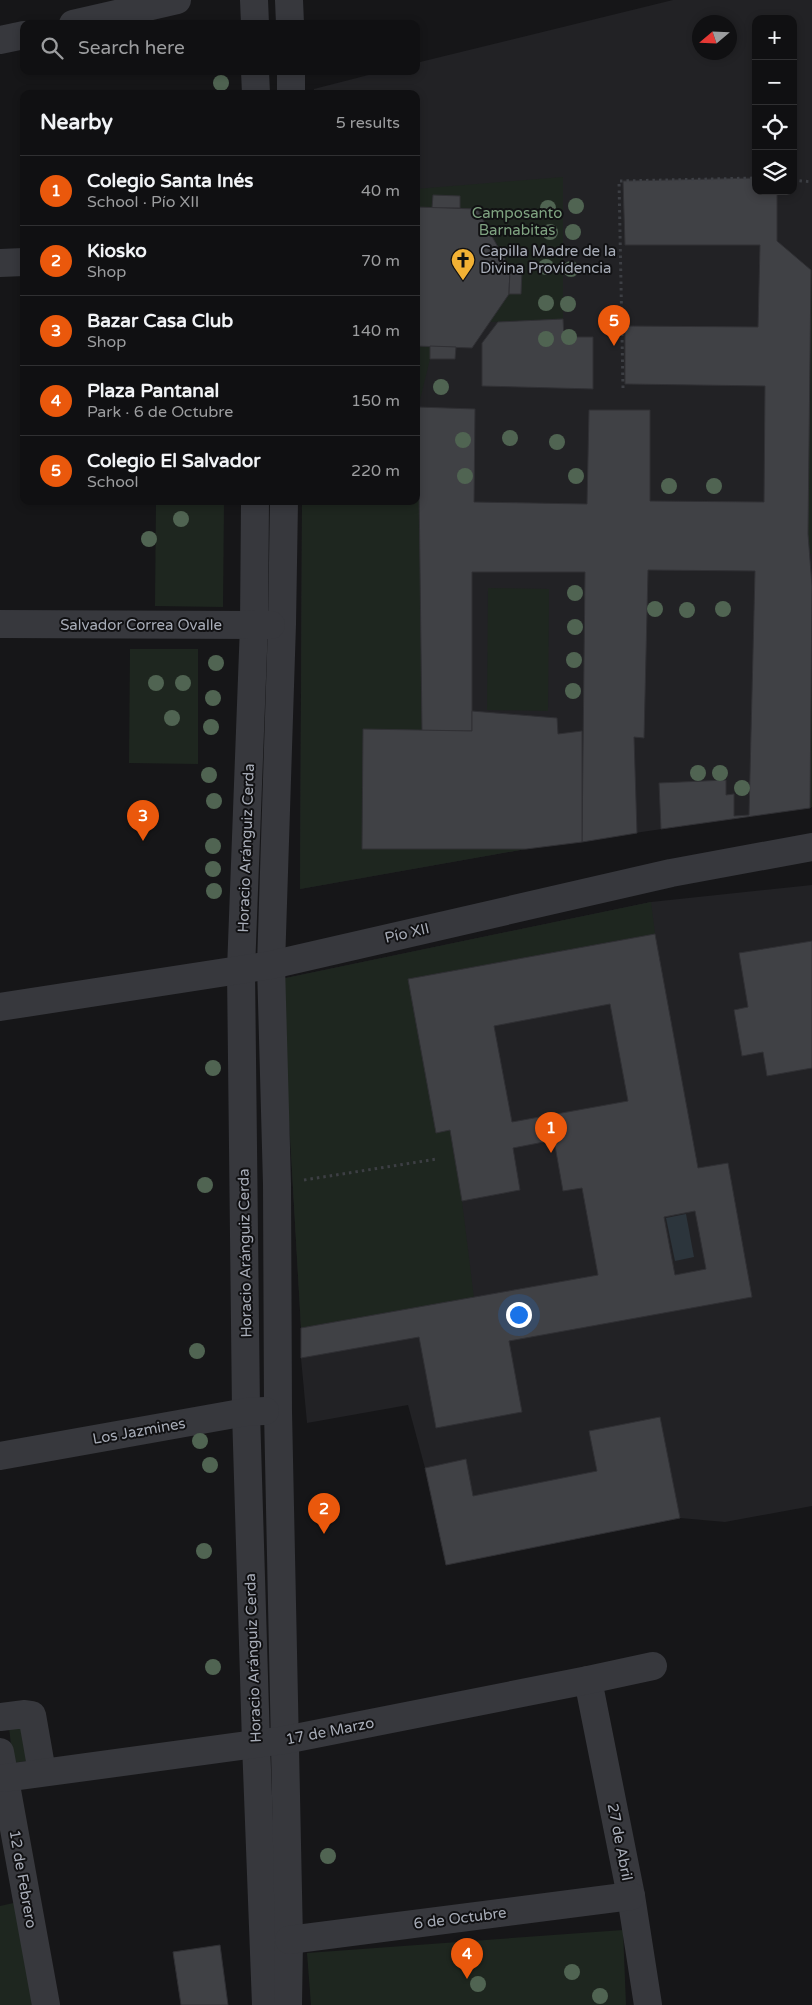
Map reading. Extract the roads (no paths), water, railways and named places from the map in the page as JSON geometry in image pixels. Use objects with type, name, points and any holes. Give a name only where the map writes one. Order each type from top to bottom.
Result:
[{"type":"street","points":[[90,20],[177,0]]},
{"type":"street","points":[[254,0],[255,20]]},
{"type":"street","points":[[289,0],[290,20]]},
{"type":"street","points":[[0,40],[20,36]]},
{"type":"street","points":[[256,75],[256,90]]},
{"type":"street","points":[[291,75],[292,90]]},
{"type":"street","points":[[0,263],[20,262]]},
{"type":"street","name":"Horacio Aránguiz Cerda","points":[[255,505],[254,625],[241,970],[246,1412],[266,2005]]},
{"type":"street","name":"Horacio Aránguiz Cerda","points":[[284,505],[271,965],[277,1184],[278,1411],[289,1940],[288,2005]]},
{"type":"street","name":"Salvador Correa Ovalle","points":[[0,624],[282,624]]},
{"type":"street","name":"Pío XII","points":[[0,1007],[271,965],[671,872],[812,847]]},
{"type":"street","name":"Los Jazmines","points":[[0,1456],[246,1412],[278,1411]]},
{"type":"street","name":"17 de Marzo","points":[[3,1765],[42,1772],[285,1740],[653,1666]]},
{"type":"street","name":"27 de Abril","points":[[588,1680],[630,1896],[648,2005]]},
{"type":"street","points":[[0,1717],[32,1715],[42,1772]]},
{"type":"street","name":"12 de Febrero","points":[[3,1765],[46,2005]]},
{"type":"street","name":"6 de Octubre","points":[[289,1940],[630,1896]]},
{"type":"place","name":"Capilla Madre de la Divina Providencia","points":[[463,281]]},
{"type":"place","name":"Colegio El Salvador","points":[[614,346]]},
{"type":"place","name":"Bazar Casa Club","points":[[143,841]]},
{"type":"place","name":"Colegio Santa Inés","points":[[551,1153]]},
{"type":"place","name":"Kiosko","points":[[324,1534]]},
{"type":"place","name":"Plaza Pantanal","points":[[467,1979]]},
{"type":"park label","name":"Camposanto Barnabitas","points":[[517,222]]}]
